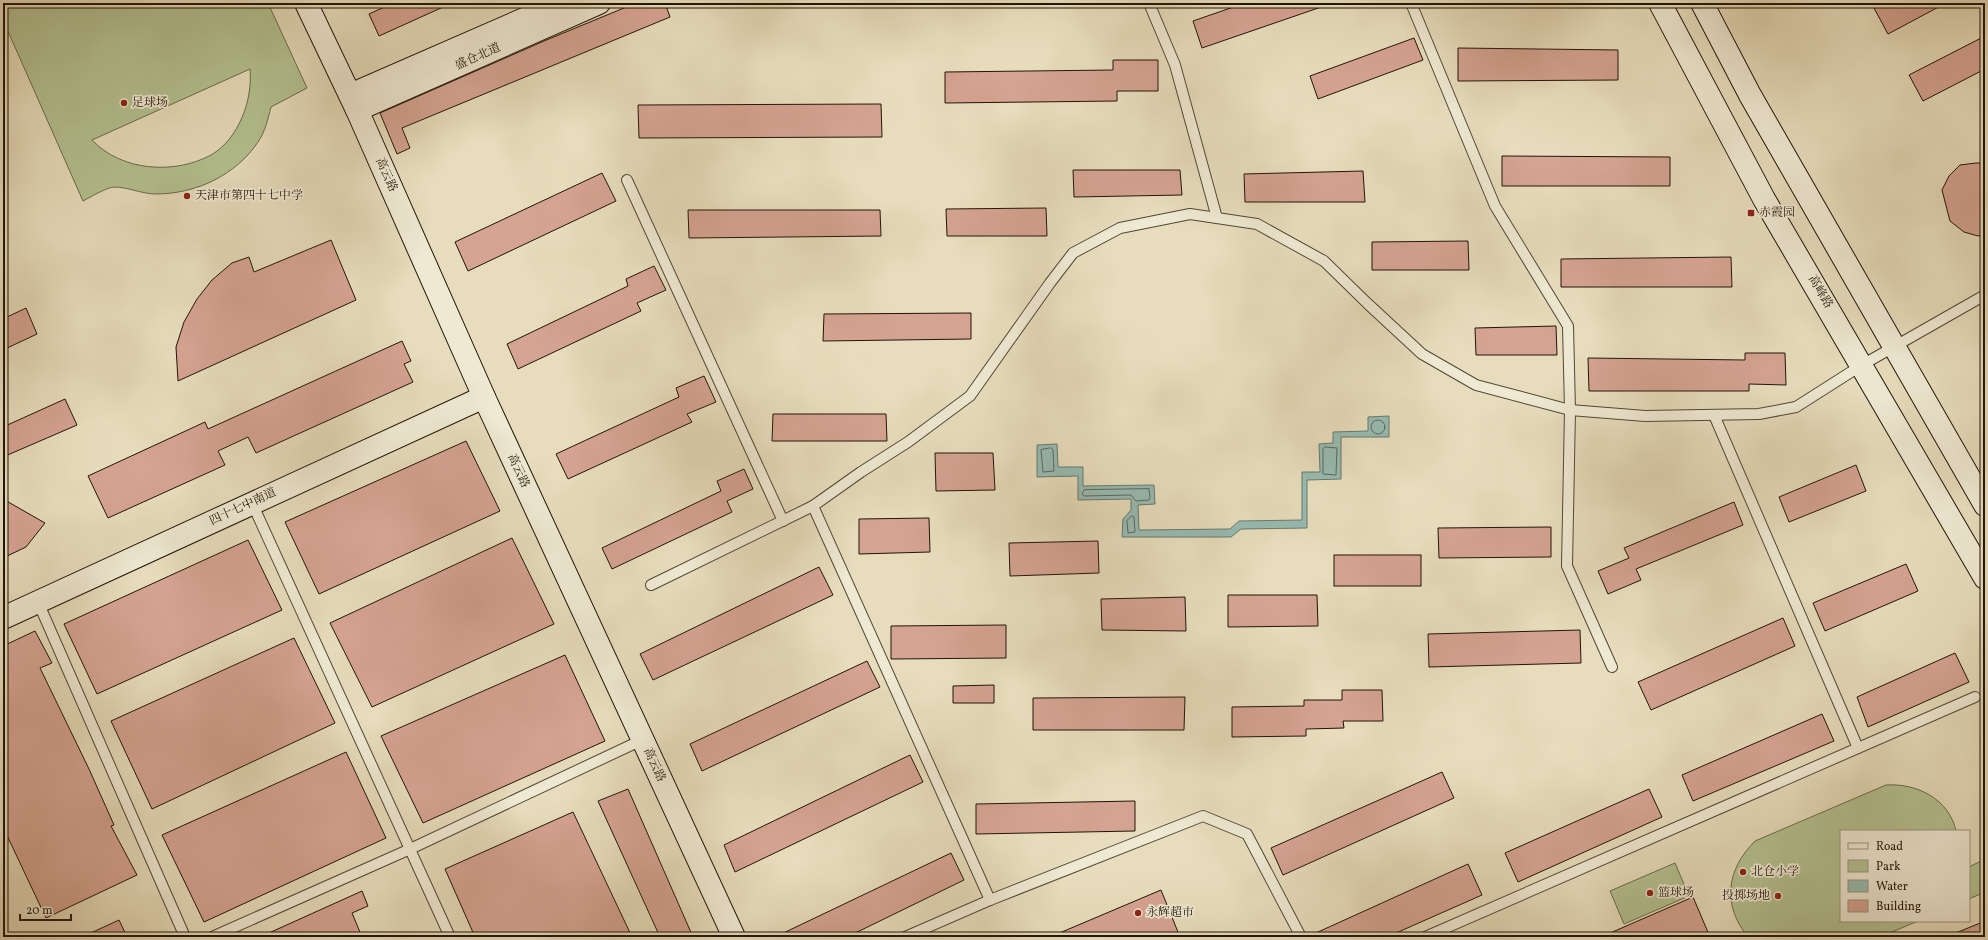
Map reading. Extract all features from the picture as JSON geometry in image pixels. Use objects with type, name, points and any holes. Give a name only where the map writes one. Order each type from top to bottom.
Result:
[{"type":"street","name":"高云路","points":[[306,3],[353,103],[484,397],[734,937]]},
{"type":"street","name":"盛仓北道","points":[[353,103],[561,3]]},
{"type":"street","name":"盛仓北道","points":[[353,103],[599,3]]},
{"type":"street","name":"高峰路","points":[[1660,3],[1764,199],[1985,578]]},
{"type":"street","points":[[1702,3],[1750,96],[1893,348],[1985,505]]},
{"type":"street","name":"四十七中南道","points":[[3,618],[484,397]]},
{"type":"lane","points":[[1149,3],[1175,66],[1217,218]]},
{"type":"lane","points":[[1411,3],[1494,206],[1568,326],[1570,410],[1567,566],[1612,666]]},
{"type":"lane","points":[[627,180],[784,520]]},
{"type":"lane","points":[[651,585],[813,506],[861,472],[908,442],[970,396],[1050,282],[1073,253],[1120,228],[1190,214],[1257,224],[1324,261],[1422,354],[1476,385],[1570,410],[1645,416],[1759,414],[1796,407],[1862,365],[1985,295]]},
{"type":"lane","points":[[1714,415],[1858,748]]},
{"type":"lane","points":[[252,503],[408,850],[450,937]]},
{"type":"lane","points":[[813,506],[990,900]]},
{"type":"lane","points":[[38,602],[185,937]]},
{"type":"lane","points":[[1425,937],[1975,697]]},
{"type":"lane","points":[[212,937],[408,850],[642,740]]},
{"type":"lane","points":[[905,937],[990,900],[1203,816],[1247,834],[1301,937]]},
{"type":"green space","points":[[3,3],[268,3],[307,88],[271,107],[263,134],[249,154],[227,173],[214,180],[186,191],[171,193],[151,194],[114,187],[102,191],[83,201],[3,20]],"holes":[[[250,69],[250,81],[246,105],[236,129],[221,148],[211,155],[196,161],[165,167],[148,167],[133,164],[104,150],[92,140]]]},
{"type":"green space","points":[[1886,785],[1909,787],[1930,795],[1946,810],[1956,830],[1840,830],[1840,922],[1916,922],[1880,937],[1748,937],[1734,913],[1731,900],[1731,888],[1733,876],[1738,864],[1745,852],[1755,841]]},
{"type":"green space","points":[[1985,859],[1985,892],[1970,899],[1970,866]]},
{"type":"green space","name":"篮球场","points":[[1675,863],[1689,896],[1624,924],[1610,891]]},
{"type":"water","points":[[1389,416],[1389,437],[1341,437],[1341,479],[1307,480],[1307,528],[1241,529],[1231,537],[1122,537],[1123,519],[1131,510],[1131,499],[1078,500],[1078,476],[1037,477],[1037,445],[1057,444],[1058,467],[1083,467],[1083,486],[1154,485],[1155,504],[1138,505],[1139,530],[1230,529],[1239,521],[1302,520],[1302,472],[1320,472],[1319,444],[1333,443],[1333,432],[1368,431],[1368,417]]},
{"type":"building","points":[[393,3],[452,3],[379,36],[369,14]]},
{"type":"building","points":[[636,3],[665,3],[670,17],[402,128],[410,148],[397,154],[380,113],[544,41]]},
{"type":"building","points":[[1245,3],[1326,3],[1327,5],[1202,48],[1193,21]]},
{"type":"building","points":[[1883,3],[1946,3],[1888,34],[1874,8]]},
{"type":"building","points":[[1985,36],[1985,69],[1923,101],[1909,75]]},
{"type":"building","points":[[1414,38],[1423,60],[1318,99],[1310,76]]},
{"type":"building","points":[[1458,48],[1618,50],[1618,80],[1458,81]]},
{"type":"building","points":[[1113,60],[1158,60],[1158,91],[1117,91],[1117,101],[945,103],[945,72],[1113,70]]},
{"type":"building","points":[[881,104],[882,137],[639,138],[638,105]]},
{"type":"building","points":[[1502,156],[1670,157],[1670,186],[1502,186]]},
{"type":"building","points":[[1985,163],[1985,235],[1978,236],[1964,232],[1950,221],[1942,190],[1949,176],[1960,165]]},
{"type":"building","points":[[1073,170],[1180,170],[1182,195],[1074,197]]},
{"type":"building","points":[[1363,171],[1365,202],[1245,202],[1244,174]]},
{"type":"building","points":[[602,173],[616,201],[468,271],[455,242]]},
{"type":"building","points":[[1046,208],[1047,236],[947,236],[946,209]]},
{"type":"building","points":[[688,210],[880,210],[881,236],[689,238]]},
{"type":"building","points":[[331,240],[356,300],[178,381],[176,347],[184,322],[197,299],[212,280],[232,263],[249,257],[254,272]]},
{"type":"building","points":[[1468,241],[1469,270],[1372,270],[1372,242]]},
{"type":"building","points":[[1731,257],[1732,287],[1561,287],[1561,259]]},
{"type":"building","points":[[654,266],[666,290],[637,303],[641,311],[518,369],[507,344],[628,286],[626,279]]},
{"type":"building","points":[[26,308],[37,334],[3,350],[3,319]]},
{"type":"building","points":[[971,313],[971,339],[823,341],[824,314]]},
{"type":"building","points":[[1556,326],[1557,355],[1476,355],[1475,328]]},
{"type":"building","points":[[402,341],[411,361],[404,364],[413,382],[256,453],[248,437],[218,451],[225,465],[108,518],[88,476],[205,422],[208,429]]},
{"type":"building","points":[[1745,353],[1785,353],[1786,385],[1749,384],[1749,391],[1589,391],[1588,358],[1745,360]]},
{"type":"building","points":[[704,376],[716,402],[687,414],[692,422],[568,479],[556,454],[679,397],[676,388]]},
{"type":"building","points":[[65,399],[77,425],[3,457],[3,427]]},
{"type":"building","points":[[773,414],[886,414],[887,441],[772,441]]},
{"type":"building","points":[[466,441],[500,511],[319,594],[285,522]]},
{"type":"building","points":[[935,453],[993,453],[995,490],[936,491]]},
{"type":"building","points":[[1856,465],[1866,491],[1789,522],[1779,497]]},
{"type":"building","points":[[744,469],[753,489],[727,501],[732,512],[612,569],[602,548],[721,491],[717,481]]},
{"type":"building","points":[[3,499],[45,523],[26,547],[3,558]]},
{"type":"building","points":[[1734,502],[1743,525],[1636,569],[1641,580],[1608,594],[1598,571],[1629,558],[1624,548]]},
{"type":"building","points":[[929,518],[930,552],[859,554],[859,519]]},
{"type":"building","points":[[1551,527],[1551,557],[1439,558],[1438,528]]},
{"type":"building","points":[[512,538],[554,624],[372,707],[330,623]]},
{"type":"building","points":[[248,540],[282,610],[97,694],[64,624]]},
{"type":"building","points":[[1098,541],[1099,573],[1010,576],[1009,543]]},
{"type":"building","points":[[1334,555],[1421,555],[1421,586],[1334,586]]},
{"type":"building","points":[[1906,564],[1918,591],[1825,631],[1813,603]]},
{"type":"building","points":[[819,567],[833,595],[653,680],[640,654]]},
{"type":"building","points":[[1228,595],[1317,595],[1318,626],[1228,627]]},
{"type":"building","points":[[1185,597],[1186,631],[1102,630],[1101,599]]},
{"type":"building","points":[[1783,618],[1795,646],[1651,710],[1638,682]]},
{"type":"building","points":[[1006,625],[1006,658],[891,659],[891,626]]},
{"type":"building","points":[[1580,630],[1581,663],[1429,667],[1428,634]]},
{"type":"building","points":[[35,631],[52,663],[40,668],[89,769],[114,825],[111,826],[137,875],[46,918],[3,827],[3,646]]},
{"type":"building","points":[[294,638],[335,723],[152,809],[111,721]]},
{"type":"building","points":[[1955,653],[1969,682],[1868,727],[1857,697]]},
{"type":"building","points":[[565,655],[605,741],[423,823],[381,736]]},
{"type":"building","points":[[867,661],[880,687],[702,771],[690,744]]},
{"type":"building","points":[[994,685],[994,703],[953,703],[953,686]]},
{"type":"building","points":[[1342,690],[1382,690],[1383,721],[1343,721],[1344,728],[1306,729],[1306,736],[1232,737],[1232,707],[1304,706],[1304,700],[1342,700]]},
{"type":"building","points":[[1185,697],[1184,730],[1033,730],[1033,698]]},
{"type":"building","points":[[1822,714],[1834,741],[1693,801],[1682,775]]},
{"type":"building","points":[[346,752],[386,838],[204,922],[162,835]]},
{"type":"building","points":[[910,755],[923,782],[735,872],[724,845]]},
{"type":"building","points":[[1442,772],[1454,798],[1283,875],[1271,848]]},
{"type":"building","points":[[628,789],[693,937],[660,937],[598,801]]},
{"type":"building","points":[[1649,789],[1662,817],[1518,882],[1505,853]]},
{"type":"building","points":[[1135,801],[1135,831],[976,834],[976,804]]},
{"type":"building","points":[[573,812],[632,937],[475,937],[445,869]]},
{"type":"building","points":[[951,853],[964,880],[847,937],[775,937]]},
{"type":"building","points":[[1468,864],[1482,895],[1387,937],[1307,937]]},
{"type":"building","name":"永辉超市","points":[[1161,890],[1180,937],[1050,937]]},
{"type":"building","points":[[362,891],[368,906],[352,913],[362,937],[260,937]]},
{"type":"building","points":[[1693,897],[1710,937],[1601,937]]},
{"type":"building","points":[[119,920],[127,937],[82,937]]},
{"type":"building","points":[[1985,921],[1985,937],[1946,937]]},
{"type":"place","name":"足球场","points":[[124,103]]},
{"type":"place","name":"天津市第四十七中学","points":[[187,196]]},
{"type":"place","name":"赤霞园","points":[[1751,213]]},
{"type":"place","name":"北仓小学","points":[[1743,872]]},
{"type":"place","name":"篮球场","points":[[1650,893]]},
{"type":"place","name":"投掷场地","points":[[1778,896]]},
{"type":"place","name":"永辉超市","points":[[1138,913]]}]
